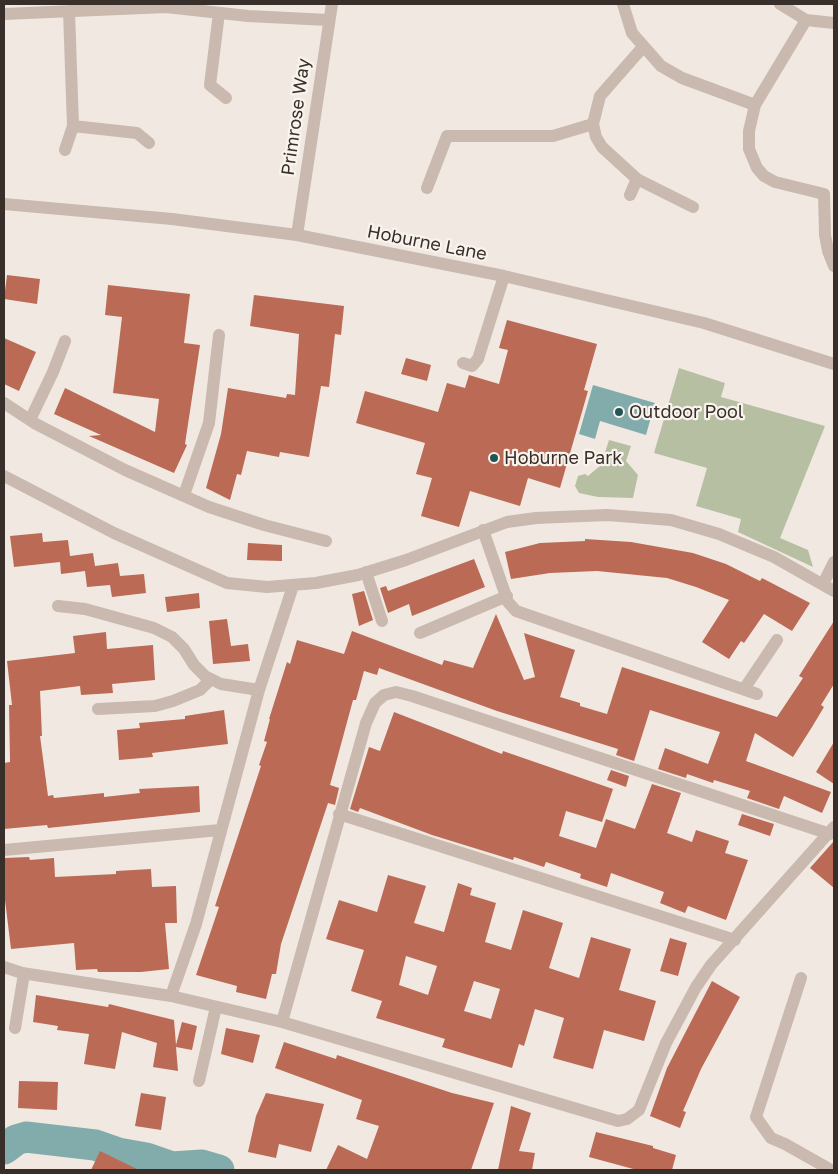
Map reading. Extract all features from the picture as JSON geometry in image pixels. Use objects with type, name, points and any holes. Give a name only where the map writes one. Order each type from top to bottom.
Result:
[{"type":"street","name":"Primrose Way","points":[[297,235],[328,20],[332,4]]},
{"type":"street","points":[[623,4],[632,33],[661,66],[682,78],[755,105]]},
{"type":"street","points":[[780,4],[806,20],[834,23]]},
{"type":"street","points":[[4,14],[166,5],[219,13],[328,20]]},
{"type":"street","points":[[65,150],[73,126],[69,11]]},
{"type":"street","points":[[219,13],[210,85],[226,98]]},
{"type":"street","points":[[806,20],[755,105],[748,140],[754,163],[764,176],[775,182],[824,194],[824,235],[834,266]]},
{"type":"street","points":[[643,47],[605,89],[597,104],[593,124],[602,147],[637,179],[693,207]]},
{"type":"street","points":[[427,188],[447,136],[553,136],[593,124]]},
{"type":"street","points":[[73,126],[137,133],[149,143]]},
{"type":"street","points":[[630,195],[637,179]]},
{"type":"street","name":"Hoburne Lane","points":[[4,204],[172,219],[297,235],[504,276],[704,323],[834,364]]},
{"type":"street","points":[[463,363],[472,366],[478,359],[504,276]]},
{"type":"street","points":[[184,495],[209,423],[219,335]]},
{"type":"street","points":[[30,420],[65,341]]},
{"type":"street","points":[[4,403],[30,420],[125,470],[209,507],[264,525],[326,541]]},
{"type":"street","points":[[4,476],[114,533],[227,583],[267,587],[293,586],[366,572],[406,560],[507,522],[536,518],[607,515],[671,520],[719,534],[774,557],[834,591]]},
{"type":"street","points":[[483,530],[508,602],[516,611],[757,694]]},
{"type":"street","points":[[823,584],[834,562]]},
{"type":"street","points":[[366,572],[382,621]]},
{"type":"street","points":[[171,996],[196,924],[259,690],[293,586]]},
{"type":"street","points":[[420,633],[507,596]]},
{"type":"street","points":[[58,606],[85,609],[154,628],[172,637],[184,649],[194,665],[211,679],[221,684],[259,690]]},
{"type":"street","points":[[744,689],[777,640]]},
{"type":"street","points":[[98,709],[155,706],[200,690],[211,679]]},
{"type":"street","points":[[4,967],[24,974],[171,996],[282,1022],[618,1121],[627,1119],[639,1110],[666,1043],[696,987],[711,966],[832,831],[396,692],[384,695],[375,703],[366,723],[282,1022]]},
{"type":"street","points":[[340,814],[735,940]]},
{"type":"street","points":[[4,850],[220,830]]},
{"type":"street","points":[[15,1028],[24,974]]},
{"type":"street","points":[[801,978],[756,1117],[770,1138],[785,1144],[831,1170]]},
{"type":"street","points":[[199,1081],[216,1008]]},
{"type":"green space","points":[[679,368],[725,383],[721,397],[825,426],[780,538],[808,550],[813,567],[738,532],[741,519],[696,506],[707,468],[654,453]]},
{"type":"green space","points":[[609,440],[631,446],[626,461],[638,475],[633,498],[598,497],[579,493],[575,486],[578,476],[585,474],[588,476],[601,465]]},
{"type":"water","name":"Outdoor Pool","points":[[593,385],[655,403],[646,435],[600,421],[595,439],[579,434]]},
{"type":"building","points":[[7,275],[40,279],[37,304],[4,299]]},
{"type":"building","points":[[108,285],[190,294],[184,343],[200,345],[185,444],[187,445],[174,473],[89,436],[101,435],[54,414],[65,388],[155,432],[159,399],[113,393],[122,317],[105,315]]},
{"type":"building","points":[[254,295],[344,306],[341,335],[335,334],[329,387],[321,386],[309,457],[280,452],[279,457],[247,451],[241,475],[237,474],[230,500],[206,488],[221,434],[228,388],[286,398],[287,394],[295,395],[299,334],[250,326]]},
{"type":"building","name":"Hoburne Park","points":[[507,320],[597,344],[584,390],[588,391],[560,488],[528,478],[520,506],[470,491],[459,527],[421,516],[432,478],[416,474],[425,443],[356,423],[365,391],[438,412],[447,383],[465,388],[469,375],[499,384],[508,350],[499,348]]},
{"type":"building","points":[[4,338],[36,352],[19,391],[4,384]]},
{"type":"building","points":[[406,358],[431,365],[427,381],[401,374]]},
{"type":"building","points":[[42,533],[43,542],[68,540],[70,556],[93,553],[95,566],[118,563],[120,576],[144,574],[146,593],[112,597],[110,585],[87,587],[85,571],[61,574],[60,562],[14,567],[10,536]]},
{"type":"building","points":[[585,539],[631,542],[693,553],[726,564],[760,581],[762,578],[810,603],[792,631],[764,614],[744,643],[741,641],[729,659],[702,642],[729,600],[696,587],[667,578],[597,571],[550,573],[511,579],[505,552],[540,543],[585,541]]},
{"type":"building","points":[[248,543],[282,545],[282,561],[247,560]]},
{"type":"building","points":[[474,559],[485,587],[412,616],[409,604],[388,613],[380,588],[386,586],[388,591]]},
{"type":"building","points":[[364,591],[373,620],[359,626],[352,594]]},
{"type":"building","points":[[199,593],[200,608],[167,612],[165,597]]},
{"type":"building","points":[[496,614],[524,680],[535,677],[524,633],[575,650],[560,697],[580,703],[580,706],[607,714],[622,667],[777,717],[803,678],[799,676],[834,621],[834,684],[821,705],[824,707],[812,727],[793,757],[755,733],[746,761],[831,792],[822,813],[784,796],[779,809],[747,798],[750,791],[714,780],[713,783],[687,774],[686,778],[658,769],[665,748],[708,764],[720,732],[650,710],[634,761],[616,755],[618,749],[497,711],[379,668],[377,675],[364,671],[356,700],[353,700],[330,785],[339,788],[335,805],[328,803],[281,944],[276,974],[272,974],[266,999],[236,992],[237,986],[196,975],[219,907],[215,906],[261,766],[259,765],[267,742],[264,741],[269,719],[287,662],[290,664],[297,640],[344,654],[352,631],[442,665],[444,660],[473,668]]},
{"type":"building","points":[[227,619],[231,646],[248,644],[250,661],[213,664],[209,621]]},
{"type":"building","points":[[106,632],[107,649],[153,645],[155,680],[112,684],[113,693],[81,695],[80,686],[40,691],[42,736],[40,736],[48,796],[53,795],[54,798],[104,793],[104,797],[140,793],[139,789],[199,786],[200,812],[48,828],[47,825],[4,829],[4,763],[10,762],[9,705],[12,705],[7,661],[75,653],[73,636]]},
{"type":"building","points":[[224,710],[228,744],[152,753],[153,757],[119,760],[117,730],[140,728],[139,723],[185,719],[185,716]]},
{"type":"building","points":[[394,712],[502,754],[503,751],[613,789],[602,822],[566,811],[559,836],[596,848],[606,819],[635,829],[652,784],[681,793],[667,833],[692,842],[696,830],[729,841],[725,853],[748,860],[726,920],[688,906],[685,913],[660,903],[664,892],[611,873],[607,887],[580,878],[581,874],[546,862],[544,867],[514,857],[513,860],[432,835],[360,808],[358,812],[350,809],[369,747],[380,751]]},
{"type":"building","points":[[834,742],[834,784],[816,772]]},
{"type":"building","points":[[611,770],[629,776],[626,787],[607,780]]},
{"type":"building","points":[[742,814],[774,824],[770,836],[738,825]]},
{"type":"building","points":[[834,841],[834,888],[810,868]]},
{"type":"building","points":[[29,857],[30,860],[54,858],[55,877],[116,874],[116,871],[151,869],[152,887],[176,886],[177,923],[165,923],[169,969],[141,972],[98,972],[97,969],[76,970],[74,943],[11,949],[4,892],[4,858]]},
{"type":"building","points":[[388,875],[426,886],[414,923],[444,932],[458,883],[472,888],[470,895],[496,903],[485,942],[511,950],[523,910],[563,923],[549,968],[579,978],[591,937],[631,949],[619,990],[656,1001],[644,1041],[604,1030],[593,1069],[553,1058],[564,1018],[535,1009],[524,1046],[519,1044],[512,1068],[442,1047],[445,1039],[376,1018],[382,1001],[351,991],[364,950],[326,939],[339,900],[377,912]],"holes":[[[406,956],[437,966],[428,995],[399,985]],[[474,981],[500,989],[491,1019],[464,1011]]]},
{"type":"building","points":[[670,938],[687,943],[678,976],[660,971]]},
{"type":"building","points":[[712,981],[740,997],[701,1069],[683,1111],[686,1112],[680,1128],[650,1116],[667,1068]]},
{"type":"building","points":[[36,995],[108,1007],[109,1004],[174,1020],[176,1045],[182,1022],[197,1026],[192,1050],[176,1047],[178,1071],[153,1067],[157,1043],[122,1032],[115,1069],[84,1064],[89,1034],[57,1030],[58,1026],[33,1022]]},
{"type":"building","points":[[226,1028],[260,1035],[253,1063],[221,1054]]},
{"type":"building","points":[[284,1042],[336,1059],[337,1055],[452,1093],[494,1103],[471,1170],[326,1170],[338,1145],[367,1159],[379,1126],[356,1119],[362,1100],[275,1068]]},
{"type":"building","points":[[19,1081],[58,1082],[57,1110],[18,1108]]},
{"type":"building","points":[[141,1093],[166,1097],[161,1130],[135,1126]]},
{"type":"building","points":[[266,1093],[324,1104],[311,1152],[279,1144],[276,1158],[248,1152],[256,1116]]},
{"type":"building","points":[[511,1106],[531,1113],[519,1151],[535,1153],[532,1170],[498,1170]]},
{"type":"building","points":[[596,1132],[653,1146],[653,1148],[676,1155],[672,1170],[637,1170],[589,1157]]},
{"type":"building","points":[[100,1151],[139,1170],[91,1170]]},
{"type":"waterway","points":[[4,1149],[16,1140],[26,1137],[95,1145],[118,1153],[146,1158],[172,1167],[202,1165],[219,1170]]},
{"type":"place","name":"Outdoor Pool","points":[[619,412]]},
{"type":"place","name":"Hoburne Park","points":[[494,458]]}]
